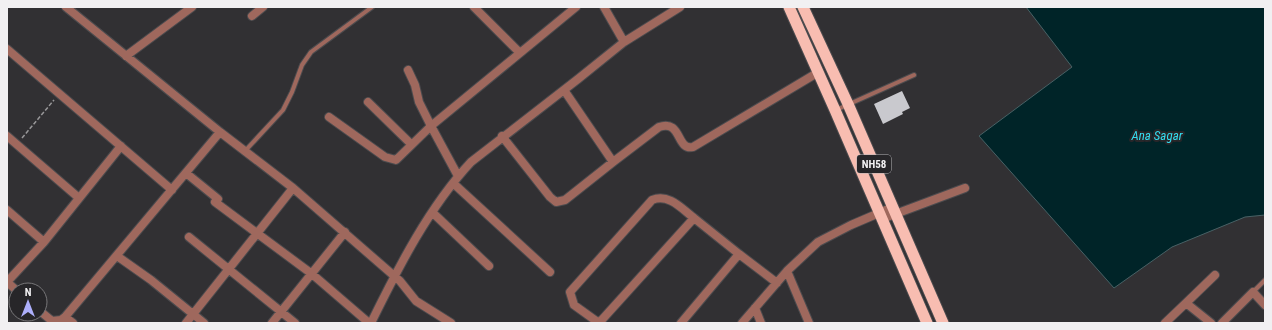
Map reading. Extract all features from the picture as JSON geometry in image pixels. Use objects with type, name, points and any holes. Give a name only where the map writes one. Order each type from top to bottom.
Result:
[{"type":"highway","name":"NH58","points":[[789,7],[927,323]]},
{"type":"highway","name":"NH58","points":[[803,7],[848,104],[943,323]]},
{"type":"street","points":[[66,7],[245,152],[293,188],[400,280],[416,301],[450,323]]},
{"type":"street","points":[[126,56],[192,7]]},
{"type":"street","points":[[252,16],[263,7]]},
{"type":"street","points":[[474,7],[520,53]]},
{"type":"street","points":[[329,117],[391,160],[399,158],[411,144],[432,126],[576,7]]},
{"type":"street","points":[[604,7],[624,42]]},
{"type":"street","points":[[186,173],[216,201],[312,274],[370,323],[394,276],[433,213],[455,179],[471,162],[502,136],[564,90],[624,42],[680,7]]},
{"type":"street","points":[[9,54],[59,94],[172,190]]},
{"type":"street","points":[[408,70],[415,84],[419,102],[432,126],[455,179],[550,272]]},
{"type":"street","points":[[502,136],[550,197],[556,202],[565,200],[660,126],[665,125],[673,128],[685,146],[689,148],[693,147],[817,72]]},
{"type":"street","points":[[564,90],[613,162]]},
{"type":"street","points":[[368,102],[411,144]]},
{"type":"street","points":[[48,318],[52,321],[61,320],[65,317],[220,132]]},
{"type":"street","points":[[7,136],[79,198]]},
{"type":"street","points":[[7,282],[44,242],[121,146]]},
{"type":"street","points":[[186,323],[293,188]]},
{"type":"street","points":[[742,323],[787,271],[818,242],[851,225],[965,188]]},
{"type":"street","points":[[694,218],[599,323],[574,305],[570,292],[647,205],[652,200],[664,197],[670,199],[694,218],[739,254],[776,283]]},
{"type":"street","points":[[7,210],[44,242]]},
{"type":"street","points":[[433,213],[489,266]]},
{"type":"street","points":[[272,323],[345,232]]},
{"type":"street","points":[[189,237],[295,323]]},
{"type":"street","points":[[681,323],[739,254]]},
{"type":"street","points":[[117,256],[152,280],[204,323]]},
{"type":"street","points":[[787,271],[809,323]]},
{"type":"street","points":[[1165,323],[1215,275]]},
{"type":"street","points":[[1222,323],[1253,292],[1265,305]]},
{"type":"street","points":[[1186,303],[1211,323]]},
{"type":"street","points":[[755,308],[761,323]]},
{"type":"street","points":[[65,317],[73,323]]},
{"type":"lane","points":[[245,152],[283,110],[292,92],[302,65],[311,52],[372,7]]},
{"type":"lane","points":[[835,110],[914,75]]},
{"type":"lane","points":[[1253,292],[1265,280]]},
{"type":"path","points":[[17,144],[59,94]]},
{"type":"water","name":"Ana Sagar","points":[[1026,7],[1265,7],[1265,215],[1245,217],[1172,247],[1114,288],[979,136],[1072,67]]},
{"type":"building","points":[[902,91],[910,108],[902,112],[903,114],[883,124],[874,104]]}]
